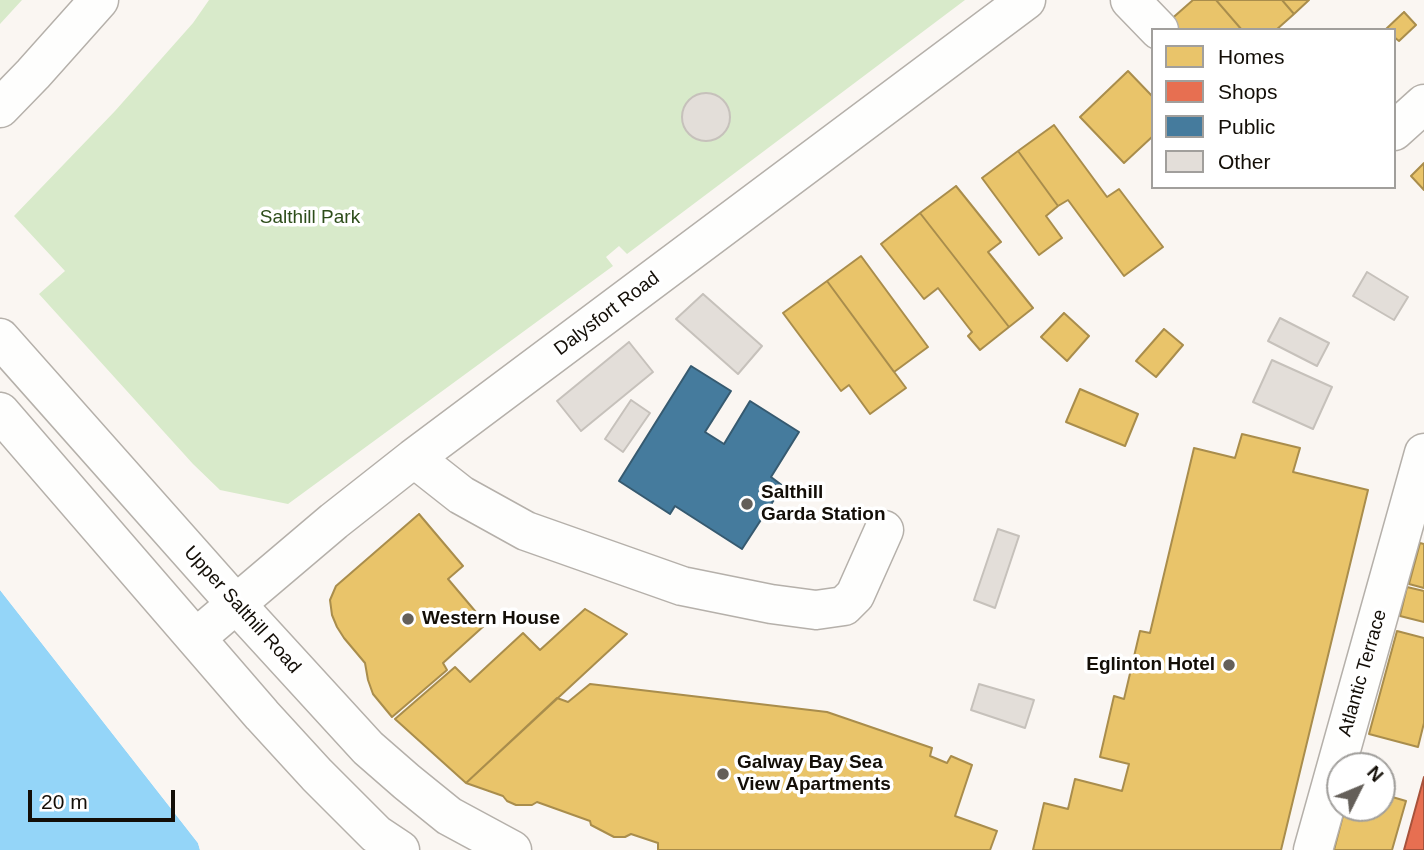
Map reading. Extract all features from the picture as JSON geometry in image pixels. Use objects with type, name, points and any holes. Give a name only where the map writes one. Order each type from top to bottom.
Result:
[{"type":"street","points":[[0,108],[99,0]]},
{"type":"street","name":"Dalysfort Road","points":[[196,638],[334,521],[414,458],[1026,0]]},
{"type":"street","points":[[1130,0],[1157,28]]},
{"type":"street","points":[[1396,129],[1424,104]]},
{"type":"street","name":"Upper Salthill Road","points":[[0,338],[368,748],[449,816],[512,850]]},
{"type":"street","points":[[0,412],[262,715],[376,834],[400,850]]},
{"type":"street","name":"Atlantic Terrace","points":[[1313,850],[1424,453]]},
{"type":"street","points":[[414,458],[461,495],[526,531],[682,586],[771,604],[816,610],[844,606],[855,595],[884,530]]},
{"type":"green space","points":[[0,0],[22,0],[0,24]]},
{"type":"green space","name":"Salthill Park","points":[[209,0],[965,0],[627,254],[619,246],[606,257],[613,266],[288,504],[220,490],[193,464],[39,294],[65,271],[14,216],[115,111],[193,23]]},
{"type":"water","points":[[0,590],[198,843],[200,850],[0,850]]},
{"type":"pier","points":[[0,586],[200,841],[204,850],[200,850],[198,843],[0,590]]},
{"type":"building: Homes","points":[[1193,0],[1216,0],[1240,28],[1173,28],[1168,22]]},
{"type":"building: Homes","points":[[1216,0],[1282,0],[1294,14],[1278,28],[1240,28]]},
{"type":"building: Homes","points":[[1282,0],[1309,0],[1294,14]]},
{"type":"building: Homes","points":[[1404,12],[1416,25],[1399,41],[1396,39],[1396,28],[1387,28]]},
{"type":"building: Homes","points":[[1128,71],[1151,95],[1151,138],[1124,163],[1080,117]]},
{"type":"building: Homes","points":[[1054,125],[1107,197],[1119,189],[1163,247],[1124,276],[1068,200],[1058,206],[1018,151]]},
{"type":"building: Homes","points":[[1018,151],[1058,206],[1046,216],[1062,238],[1039,255],[982,178]]},
{"type":"building: Homes","points":[[1424,163],[1424,190],[1411,176]]},
{"type":"building: Homes","points":[[956,186],[1001,242],[988,252],[1033,308],[1009,327],[920,213]]},
{"type":"building: Homes","points":[[920,213],[1009,327],[980,350],[968,336],[972,332],[938,288],[924,299],[881,244]]},
{"type":"building: Homes","points":[[861,256],[928,347],[894,372],[827,281]]},
{"type":"building: Homes","points":[[827,281],[906,388],[870,414],[849,385],[841,391],[783,313]]},
{"type":"building: Homes","points":[[1064,313],[1089,336],[1067,361],[1041,337]]},
{"type":"building: Homes","points":[[1164,329],[1183,345],[1156,377],[1136,361]]},
{"type":"building: Homes","points":[[1080,389],[1138,414],[1125,446],[1066,422]]},
{"type":"building: Homes","name":"Eglinton Hotel","points":[[1242,434],[1300,448],[1293,472],[1368,490],[1281,850],[1033,850],[1044,803],[1068,809],[1075,779],[1122,791],[1129,764],[1100,757],[1114,696],[1124,699],[1140,631],[1150,633],[1194,448],[1235,458]]},
{"type":"building: Homes","name":"Western House","points":[[419,514],[463,566],[448,579],[486,624],[443,663],[447,670],[392,717],[373,694],[365,663],[337,627],[330,600],[336,586]]},
{"type":"building: Homes","points":[[1420,543],[1424,544],[1424,588],[1409,584]]},
{"type":"building: Homes","points":[[1407,587],[1424,591],[1424,622],[1400,616]]},
{"type":"building: Homes","points":[[585,609],[627,634],[466,783],[395,719],[455,667],[470,682],[523,633],[540,650]]},
{"type":"building: Homes","points":[[1397,631],[1424,638],[1424,723],[1418,747],[1369,734]]},
{"type":"building: Homes","name":"Galway Bay Sea View Apartments","points":[[590,684],[827,712],[932,748],[930,756],[947,763],[951,756],[972,765],[955,816],[997,831],[990,850],[658,850],[658,843],[631,834],[614,837],[591,825],[590,821],[537,802],[532,805],[516,805],[503,796],[466,783],[557,698],[568,702]]},
{"type":"building: Homes","points":[[1396,798],[1406,801],[1392,850],[1334,850],[1341,822],[1396,822]]},
{"type":"building: Shops","points":[[1424,777],[1424,850],[1404,850]]},
{"type":"building: Public","points":[[691,366],[731,391],[705,432],[724,444],[750,401],[799,432],[771,477],[783,486],[742,549],[675,506],[670,514],[619,481]]},
{"type":"building: Other","points":[[706,93],[723,100],[730,117],[723,134],[706,141],[689,134],[682,117],[689,100]]},
{"type":"building: Other","points":[[1367,272],[1408,297],[1394,320],[1353,296]]},
{"type":"building: Other","points":[[703,294],[762,346],[738,374],[676,319]]},
{"type":"building: Other","points":[[1280,318],[1329,343],[1317,366],[1268,341]]},
{"type":"building: Other","points":[[629,342],[653,372],[581,431],[557,401]]},
{"type":"building: Other","points":[[1272,360],[1332,387],[1313,429],[1253,402]]},
{"type":"building: Other","points":[[631,400],[650,413],[623,452],[605,439]]},
{"type":"building: Other","points":[[998,529],[1019,536],[995,608],[974,600]]},
{"type":"building: Other","points":[[979,684],[1034,700],[1025,728],[971,710]]},
{"type":"place","name":"Salthill Garda Station","points":[[747,504]]},
{"type":"place","name":"Western House","points":[[408,619]]},
{"type":"place","name":"Eglinton Hotel","points":[[1229,665]]},
{"type":"place","name":"Galway Bay Sea View Apartments","points":[[723,774]]}]
